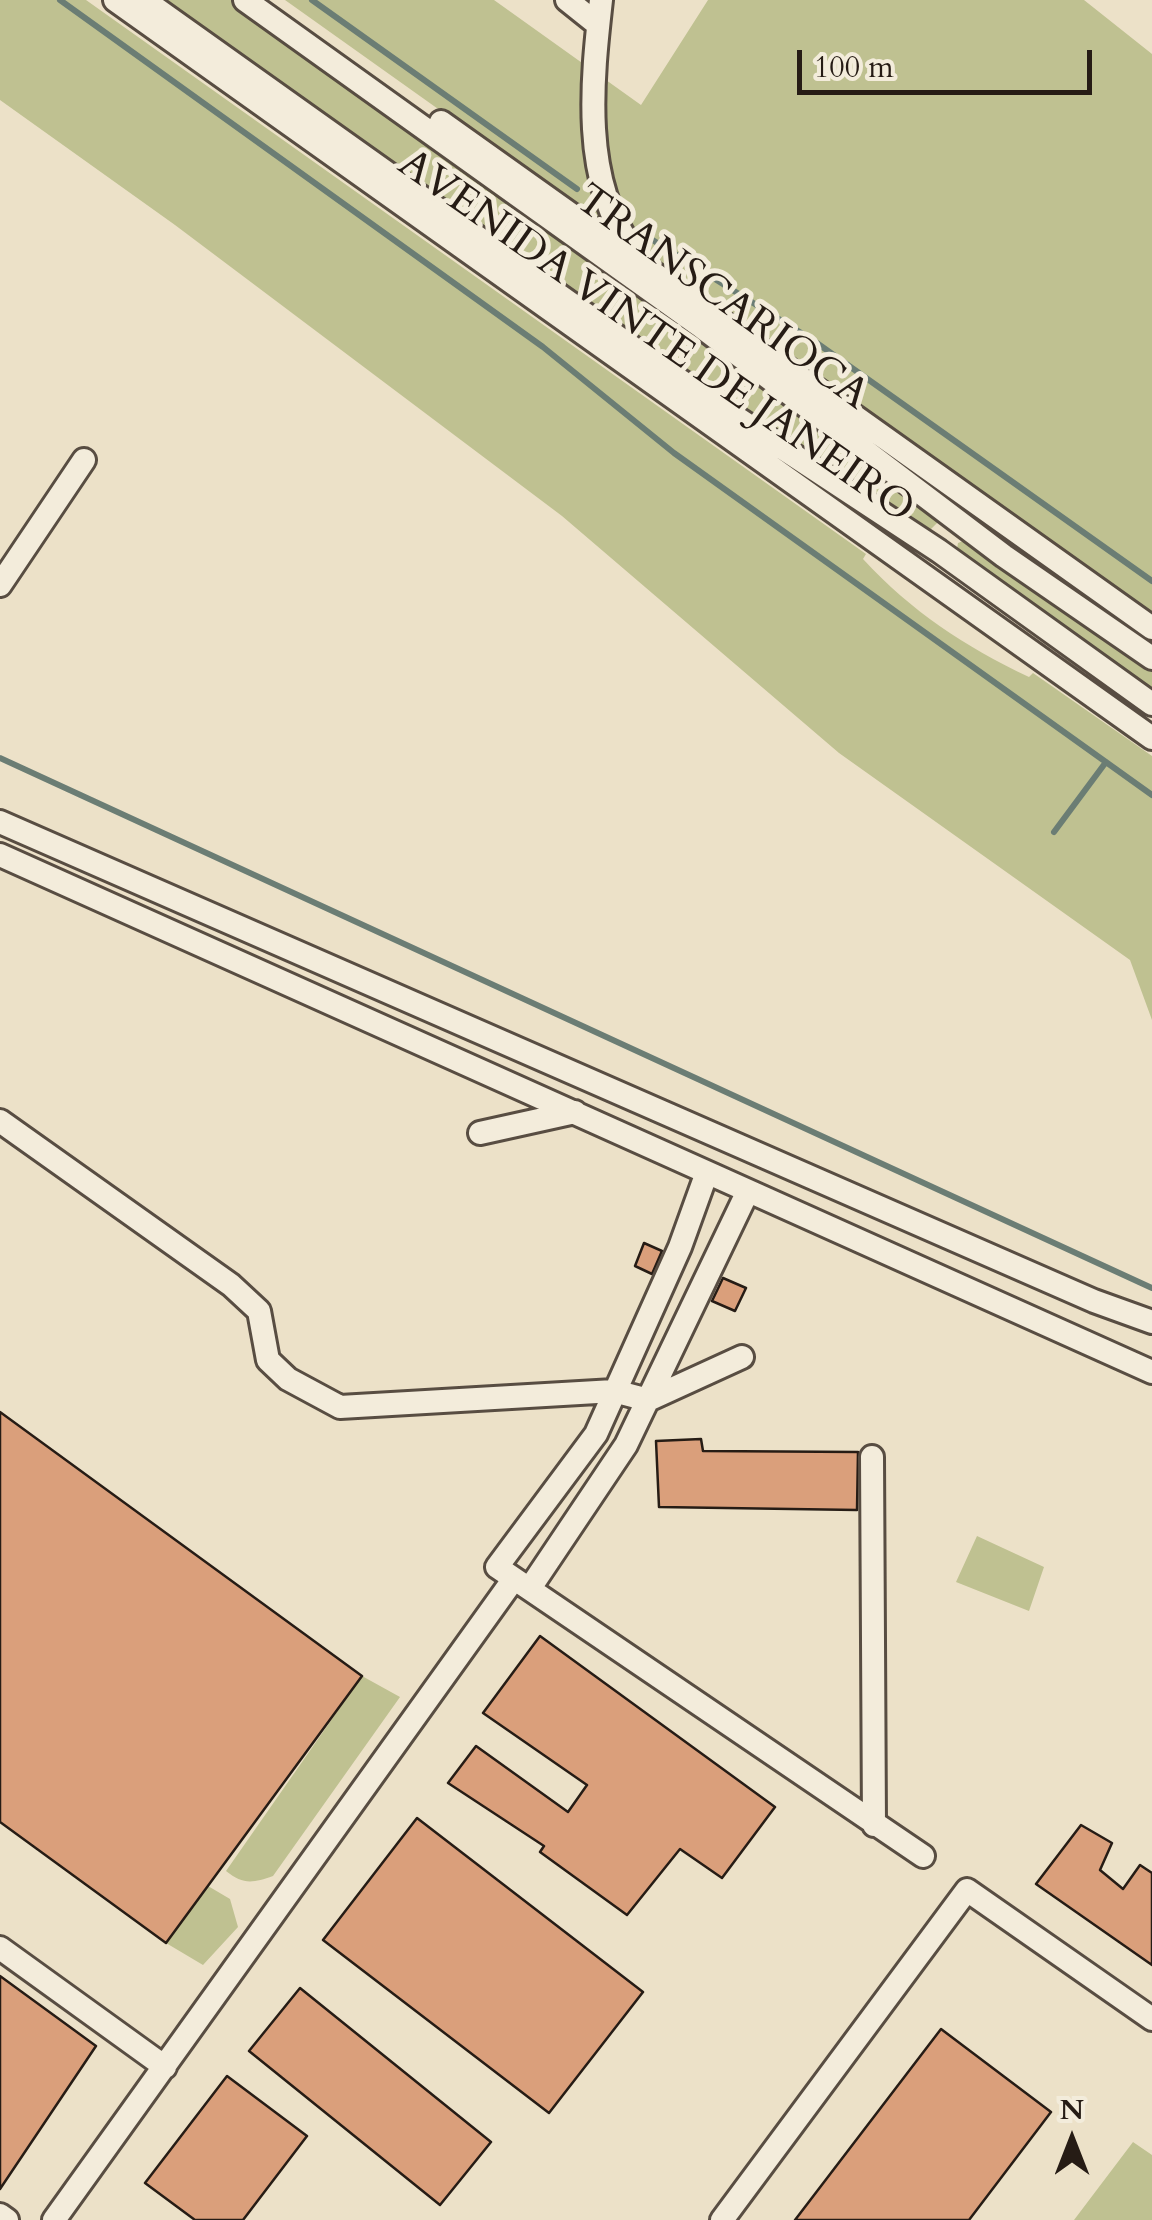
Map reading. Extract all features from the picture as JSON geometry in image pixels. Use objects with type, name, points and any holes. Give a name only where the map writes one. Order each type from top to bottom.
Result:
[{"type":"street","name":"AVENIDA VINTE DE JANEIRO","points":[[115,0],[1152,738]]},
{"type":"street","name":"TRANSCARIOCA","points":[[144,0],[747,428],[938,550],[1152,704]]},
{"type":"street","name":"TRANSCARIOCA","points":[[246,0],[699,325],[959,523],[1152,658]]},
{"type":"street","name":"AVENIDA VINTE DE JANEIRO","points":[[272,0],[1152,628]]},
{"type":"street","points":[[567,0],[598,24]]},
{"type":"street","points":[[601,0],[595,96],[600,181],[612,222],[646,267]]},
{"type":"street","points":[[0,585],[84,460]]},
{"type":"street","points":[[1070,680],[1000,610],[948,571],[938,550],[942,534],[959,523],[978,524],[1040,568],[1123,606]]},
{"type":"street","points":[[0,822],[1094,1302],[1152,1322]]},
{"type":"street","points":[[0,855],[1152,1372]]},
{"type":"street","points":[[480,1134],[574,1112]]},
{"type":"street","points":[[0,1121],[231,1285],[259,1310],[268,1360],[288,1379],[340,1406],[614,1392],[648,1400],[742,1357]]},
{"type":"street","points":[[513,1578],[596,1434],[686,1230],[706,1175]]},
{"type":"street","points":[[54,2220],[513,1578],[626,1446],[747,1193]]},
{"type":"street","points":[[686,1230],[722,1245]]},
{"type":"street","points":[[652,1309],[684,1324]]},
{"type":"street","points":[[872,1457],[874,1825]]},
{"type":"street","points":[[513,1578],[923,1856]]},
{"type":"street","points":[[722,2220],[968,1890],[1152,2018]]},
{"type":"street","points":[[0,1948],[165,2067]]},
{"type":"street","points":[[740,2220],[770,2159]]},
{"type":"street","points":[[0,2215],[7,2220]]},
{"type":"green space","points":[[0,0],[86,0],[866,554],[863,559],[882,578],[940,626],[1005,665],[1029,677],[1033,673],[1152,756],[1152,1020],[1130,960],[839,753],[562,516],[175,225],[0,100]]},
{"type":"green space","points":[[153,0],[234,0],[697,331],[943,517],[929,531],[756,426]]},
{"type":"green space","points":[[285,0],[494,0],[641,105],[708,0],[1084,0],[1152,54],[1152,617]]},
{"type":"green space","points":[[968,539],[1152,666],[1152,699],[956,554],[958,543]]},
{"type":"green space","points":[[977,1536],[1044,1567],[1029,1611],[956,1582]]},
{"type":"green space","points":[[362,1676],[400,1697],[273,1876],[248,1881],[232,1876],[226,1871]]},
{"type":"green space","points":[[208,1886],[230,1899],[238,1927],[203,1965],[166,1943]]},
{"type":"green space","points":[[1133,2142],[1152,2155],[1152,2220],[1074,2220]]},
{"type":"building","points":[[644,1243],[662,1251],[652,1274],[635,1266]]},
{"type":"building","points":[[723,1278],[746,1288],[735,1311],[712,1301]]},
{"type":"building","points":[[0,1412],[362,1676],[166,1943],[0,1822]]},
{"type":"building","points":[[701,1439],[703,1451],[858,1452],[857,1510],[659,1507],[656,1441]]},
{"type":"building","points":[[540,1636],[775,1807],[722,1878],[680,1849],[627,1915],[540,1852],[544,1846],[448,1783],[476,1746],[568,1812],[587,1785],[483,1713]]},
{"type":"building","points":[[417,1818],[643,1992],[549,2113],[323,1940]]},
{"type":"building","points":[[1081,1825],[1112,1843],[1100,1870],[1123,1889],[1140,1865],[1152,1873],[1152,1965],[1036,1884]]},
{"type":"building","points":[[0,1976],[96,2046],[0,2189]]},
{"type":"building","points":[[300,1988],[491,2142],[440,2205],[249,2051]]},
{"type":"building","points":[[941,2029],[1051,2112],[969,2220],[795,2220]]},
{"type":"building","points":[[227,2076],[307,2136],[243,2220],[195,2220],[145,2183]]},
{"type":"waterway","points":[[60,0],[543,347],[674,453],[1152,795]]},
{"type":"waterway","points":[[312,0],[577,189]]},
{"type":"waterway","points":[[651,239],[814,341],[1152,581]]},
{"type":"waterway","points":[[0,758],[1152,1288]]},
{"type":"waterway","points":[[1054,832],[1106,762]]}]
